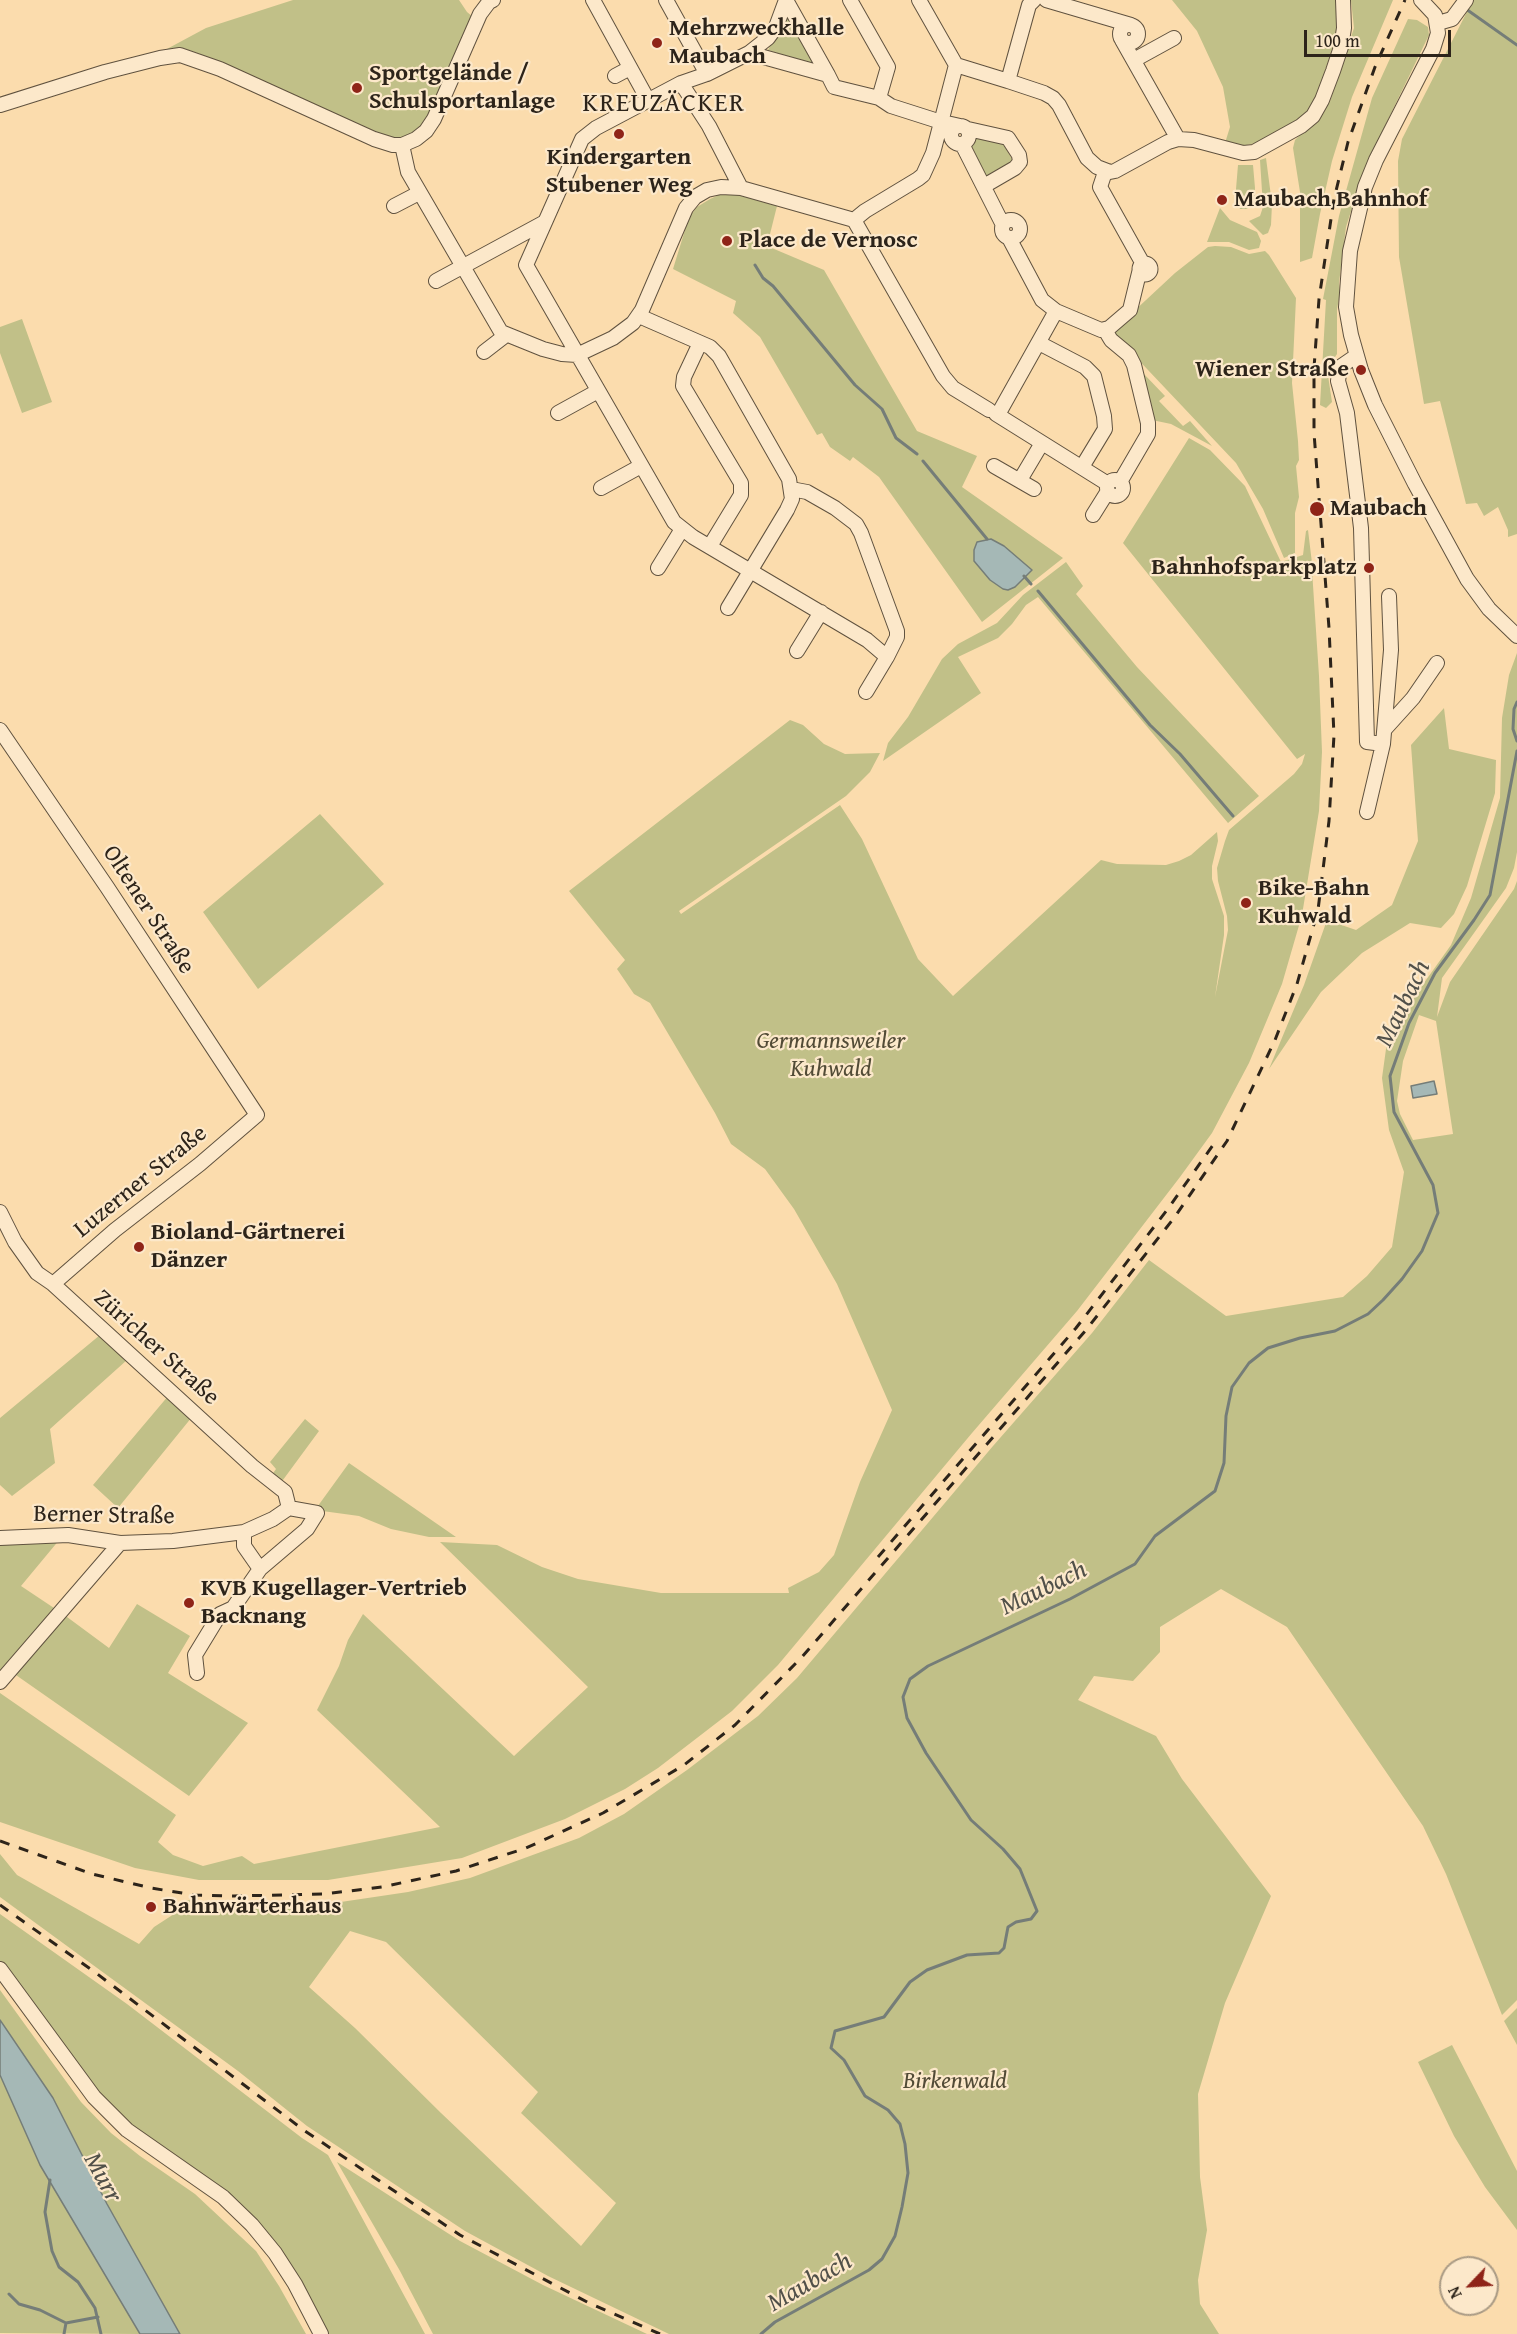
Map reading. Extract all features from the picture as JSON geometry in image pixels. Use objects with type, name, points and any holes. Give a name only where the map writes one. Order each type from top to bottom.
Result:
[{"type":"street","points":[[0,105],[105,72],[180,55],[217,68],[374,139],[402,146],[416,140],[434,119],[476,21],[489,0]]},
{"type":"street","points":[[593,0],[648,100]]},
{"type":"street","points":[[666,0],[707,74]]},
{"type":"street","points":[[526,265],[582,139],[596,128],[681,83],[707,74],[749,53],[768,38],[776,27],[786,0]]},
{"type":"street","points":[[786,0],[834,87],[879,98],[891,106],[942,122],[1008,138],[1019,155],[1020,162],[1015,168],[984,186]]},
{"type":"street","points":[[850,0],[888,67],[879,98]]},
{"type":"street","points":[[854,220],[923,175],[933,153],[957,66],[920,0]]},
{"type":"street","points":[[1008,81],[1029,5],[1034,0]]},
{"type":"street","points":[[1046,0],[1136,28],[1137,37],[1130,43],[1122,40],[1178,139]]},
{"type":"street","points":[[957,66],[1008,81],[1053,98],[1088,158],[1105,172],[1115,171],[1168,142],[1178,139],[1194,140],[1243,153],[1254,152],[1301,126],[1313,116],[1322,100],[1341,47],[1344,28],[1343,0]]},
{"type":"street","points":[[1421,0],[1429,6],[1438,23],[1438,33],[1433,49],[1376,160],[1361,201],[1350,251],[1346,295],[1351,335],[1356,356],[1375,405],[1467,579],[1489,609],[1517,636]]},
{"type":"street","points":[[1438,23],[1448,21],[1457,15],[1466,0]]},
{"type":"street","points":[[1134,60],[1174,38]]},
{"type":"street","points":[[749,53],[828,75]]},
{"type":"street","points":[[615,76],[630,68]]},
{"type":"street","points":[[681,83],[709,126],[741,188]]},
{"type":"street","points":[[964,128],[969,138],[962,144],[1003,225],[1011,220],[1020,227],[1018,236],[1010,238],[1042,300],[1056,311],[1105,330],[1111,340],[1129,356],[1134,365],[1148,423],[1148,434],[1093,515]]},
{"type":"street","points":[[402,146],[408,172],[496,326],[506,335],[562,354],[577,355],[613,338],[639,316],[690,201],[714,189],[741,188],[854,220],[952,388],[995,411],[1042,443],[1112,485]]},
{"type":"street","points":[[1105,172],[1100,187],[1142,266],[1130,310],[1105,330]]},
{"type":"street","points":[[394,206],[419,193]]},
{"type":"street","points":[[436,281],[545,222]]},
{"type":"street","points":[[512,240],[674,522],[682,530],[867,640],[887,657]]},
{"type":"street","points":[[995,411],[1039,343],[1056,311]]},
{"type":"street","points":[[639,316],[710,347],[720,356],[789,479],[792,499],[787,510],[728,608]]},
{"type":"street","points":[[484,352],[506,335]]},
{"type":"street","points":[[700,343],[684,376],[683,386],[741,483],[741,495],[710,546]]},
{"type":"street","points":[[1039,343],[1085,367],[1094,376],[1105,429],[1082,467]]},
{"type":"street","points":[[1356,356],[1340,368],[1338,381],[1347,413],[1362,538],[1367,742],[1383,744]]},
{"type":"street","points":[[558,413],[598,391]]},
{"type":"street","points":[[1020,480],[1042,443]]},
{"type":"street","points":[[601,488],[641,466]]},
{"type":"street","points":[[994,466],[1034,489]]},
{"type":"street","points":[[791,489],[807,492],[835,508],[856,524],[861,533],[897,631],[897,637],[887,657],[866,692]]},
{"type":"street","points":[[658,568],[682,530]]},
{"type":"street","points":[[1367,812],[1385,729],[1391,650],[1389,596]]},
{"type":"street","points":[[797,651],[821,612]]},
{"type":"street","points":[[1385,729],[1413,698],[1437,663]]},
{"type":"street","name":"Oltener Straße","points":[[0,730],[107,887],[257,1115]]},
{"type":"street","name":"Luzerner Straße","points":[[53,1284],[257,1115]]},
{"type":"street","name":"Züricher Straße","points":[[0,1212],[26,1260],[37,1273],[53,1284],[252,1466],[285,1492],[288,1509]]},
{"type":"street","points":[[197,1673],[195,1655],[220,1614],[233,1608],[260,1569],[307,1528],[317,1514],[288,1509]]},
{"type":"street","name":"Berner Straße","points":[[0,1538],[68,1535],[120,1544],[173,1541],[244,1532],[273,1519],[288,1509]]},
{"type":"street","points":[[244,1532],[244,1546],[260,1569]]},
{"type":"street","points":[[0,1682],[120,1544]]},
{"type":"street","points":[[0,1969],[94,2097],[127,2130],[223,2197],[252,2225],[285,2268],[321,2334]]},
{"type":"green space","name":"Sportgelände / Schulsportanlage","points":[[293,0],[459,0],[473,17],[430,117],[414,135],[393,142],[200,56],[200,54],[183,48],[165,50],[206,28]]},
{"type":"green space","points":[[1172,0],[1336,0],[1336,30],[1333,46],[1318,93],[1311,107],[1296,122],[1261,142],[1242,146],[1225,143],[1230,127],[1223,87],[1197,31]]},
{"type":"green space","points":[[1351,0],[1393,0],[1352,97],[1332,161],[1312,258],[1300,262],[1300,192],[1293,148],[1295,140],[1320,115],[1330,101],[1354,28]]},
{"type":"green space","points":[[1473,0],[1517,0],[1517,534],[1508,537],[1508,530],[1498,507],[1484,516],[1477,503],[1466,504],[1440,401],[1424,404],[1399,257],[1398,161],[1402,139]]},
{"type":"green space","points":[[788,12],[817,66],[768,50]]},
{"type":"green space","points":[[1408,19],[1417,20],[1428,27],[1429,35],[1365,167],[1346,227],[1337,309],[1337,354],[1327,369],[1332,402],[1326,408],[1320,405],[1326,300],[1323,299],[1339,216],[1372,98]]},
{"type":"green space","points":[[976,138],[1003,143],[1014,163],[987,180],[970,148]]},
{"type":"green space","points":[[1266,158],[1272,204],[1271,225],[1268,233],[1263,235],[1249,221],[1260,216],[1263,207],[1260,160]]},
{"type":"green space","points":[[1238,165],[1253,165],[1254,201],[1251,207],[1246,209],[1240,209],[1235,201]]},
{"type":"green space","points":[[731,193],[777,206],[767,246],[824,270],[917,431],[977,456],[962,487],[1063,558],[982,622],[879,477],[853,457],[850,461],[830,447],[822,433],[817,435],[760,337],[733,313],[736,301],[673,269],[689,217],[697,207],[710,199]]},
{"type":"green space","points":[[1220,208],[1230,220],[1257,232],[1261,241],[1259,248],[1249,250],[1229,242],[1207,242]]},
{"type":"green space","points":[[1208,247],[1231,247],[1249,254],[1265,251],[1296,298],[1292,383],[1298,441],[1299,460],[1296,466],[1299,497],[1295,513],[1295,553],[1284,558],[1263,509],[1236,463],[1113,333],[1175,273]]},
{"type":"green space","points":[[22,319],[52,402],[22,413],[0,353],[0,327]]},
{"type":"green space","points":[[1143,373],[1165,396],[1159,401],[1183,426],[1190,421],[1212,446],[1171,424],[1152,420],[1140,374]]},
{"type":"green space","name":"Germannsweiler Kuhwald","points":[[1189,438],[1210,450],[1245,486],[1281,562],[1303,555],[1308,530],[1312,563],[1309,563],[1309,570],[1312,570],[1322,752],[1319,811],[1302,915],[1282,984],[1249,1063],[1212,1133],[1180,1177],[1077,1311],[778,1665],[732,1711],[658,1768],[625,1789],[565,1819],[462,1858],[328,1880],[199,1880],[135,1868],[0,1822],[0,1693],[176,1815],[158,1842],[173,1855],[203,1866],[242,1856],[254,1864],[440,1827],[317,1710],[339,1666],[348,1640],[363,1614],[514,1756],[588,1687],[440,1542],[497,1545],[542,1567],[578,1579],[661,1593],[789,1593],[788,1588],[819,1572],[834,1555],[860,1482],[892,1410],[837,1284],[794,1209],[765,1169],[731,1144],[650,1003],[634,994],[617,969],[625,960],[569,891],[790,720],[803,725],[824,744],[845,754],[880,753],[870,772],[846,796],[679,911],[681,914],[840,805],[862,839],[918,959],[953,996],[1101,860],[1117,864],[1166,865],[1191,855],[1217,832],[1218,841],[1212,866],[1212,879],[1224,916],[1224,935],[1215,997],[1228,930],[1217,868],[1229,830],[1294,774],[1302,764],[1305,754],[1297,759],[1123,543]]},
{"type":"green space","points":[[1066,562],[1083,586],[1076,594],[1137,667],[1259,796],[1228,823],[1038,597],[1026,605],[998,638],[958,657],[981,693],[883,761],[888,743],[908,717],[942,659],[958,644],[997,623],[1023,595]]},
{"type":"green space","name":"Birkenwald","points":[[1517,653],[1517,852],[1514,868],[1506,888],[1442,978],[1437,1017],[1450,982],[1514,889],[1517,881],[1517,2000],[1502,2015],[1446,1874],[1423,1826],[1287,1627],[1221,1589],[1160,1627],[1160,1652],[1133,1681],[1094,1676],[1078,1700],[1156,1736],[1182,1779],[1271,1896],[1225,2003],[1198,2094],[1200,2177],[1207,2230],[1198,2280],[1200,2304],[1219,2334],[669,2334],[548,2276],[465,2231],[307,2126],[238,2071],[0,1897],[0,1854],[17,1875],[139,1944],[154,1927],[171,1916],[185,1900],[248,1904],[334,1903],[408,1892],[470,1878],[579,1838],[624,1814],[687,1770],[758,1716],[797,1678],[993,1446],[1092,1333],[1149,1260],[1226,1316],[1343,1297],[1367,1276],[1392,1247],[1404,1172],[1389,1130],[1382,1078],[1386,1049],[1394,1025],[1451,945],[1471,898],[1500,798],[1502,718],[1509,675]],"holes":[[[1419,1015],[1436,1021],[1453,1134],[1413,1140],[1400,1114],[1397,1101],[1403,1061]],[[350,1931],[386,1942],[538,2092],[521,2113],[616,2203],[581,2246],[355,2028],[309,1987]]]},
{"type":"green space","points":[[1444,708],[1449,749],[1496,760],[1495,793],[1467,886],[1454,914],[1441,928],[1410,923],[1362,953],[1321,992],[1269,1069],[1304,985],[1327,920],[1356,930],[1392,905],[1418,841],[1411,745]]},
{"type":"green space","points":[[320,814],[384,884],[258,989],[203,912]]},
{"type":"green space","points":[[100,1335],[127,1360],[50,1429],[55,1463],[12,1496],[0,1485],[0,1418]]},
{"type":"green space","points":[[169,1395],[192,1417],[118,1508],[93,1485]]},
{"type":"green space","points":[[305,1419],[319,1431],[280,1484],[271,1476],[276,1469],[270,1462]]},
{"type":"green space","points":[[349,1463],[456,1537],[429,1537],[391,1529],[359,1516],[315,1510]]},
{"type":"green space","points":[[60,1539],[21,1586],[57,1610],[0,1676],[0,1540]]},
{"type":"green space","points":[[137,1604],[190,1636],[168,1673],[248,1723],[189,1796],[13,1673],[63,1614],[109,1648]]},
{"type":"green space","points":[[0,1914],[127,2004],[302,2138],[328,2155],[425,2334],[325,2334],[259,2225],[243,2206],[130,2126],[96,2094],[0,1964]]},
{"type":"green space","points":[[0,1990],[81,2102],[111,2133],[195,2194],[256,2251],[306,2334],[180,2334],[107,2204],[53,2098],[0,2020]]},
{"type":"green space","points":[[1517,2008],[1517,2045],[1504,2021]]},
{"type":"green space","points":[[1452,2045],[1517,2171],[1517,2230],[1485,2187],[1454,2136],[1418,2062]]},
{"type":"green space","points":[[0,2075],[40,2165],[140,2334],[0,2333]]},
{"type":"green space","points":[[337,2162],[460,2241],[543,2285],[647,2334],[433,2334],[400,2271]]},
{"type":"shaded area","points":[[991,539],[1004,546],[1032,570],[1015,587],[1008,590],[990,580],[974,561],[977,542]]},
{"type":"shaded area","points":[[1434,1081],[1437,1094],[1413,1098],[1411,1086]]},
{"type":"shaded area","points":[[0,2020],[53,2098],[107,2204],[180,2334],[140,2334],[40,2165],[0,2075]]},
{"type":"waterway","name":"Maubach","points":[[1466,9],[1517,45]]},
{"type":"waterway","points":[[755,265],[763,278],[773,286],[855,385],[882,409],[896,438],[917,454]]},
{"type":"waterway","points":[[923,461],[987,539]]},
{"type":"waterway","points":[[1024,576],[1031,584]]},
{"type":"waterway","points":[[1038,591],[1150,725],[1180,754],[1233,816]]},
{"type":"waterway","name":"Maubach","points":[[1517,702],[1514,709],[1513,729],[1517,741]]},
{"type":"waterway","name":"Maubach","points":[[761,2334],[775,2322],[869,2270],[882,2259],[895,2236],[908,2173],[900,2124],[888,2110],[865,2096],[844,2060],[831,2048],[835,2031],[884,2017],[910,1982],[927,1970],[967,1955],[999,1953],[1004,1948],[1008,1927],[1016,1922],[1031,1919],[1037,1911],[1020,1869],[1003,1849],[971,1820],[926,1753],[907,1718],[903,1697],[910,1679],[928,1666],[1070,1599],[1135,1564],[1155,1536],[1215,1491],[1224,1463],[1226,1416],[1232,1387],[1249,1363],[1268,1348],[1300,1338],[1335,1331],[1368,1314],[1402,1279],[1422,1251],[1438,1213],[1433,1185],[1394,1112],[1390,1076],[1409,1023],[1435,973],[1490,895],[1517,751]]},
{"type":"waterway","points":[[50,2180],[45,2212],[52,2251],[59,2267],[78,2282],[95,2308],[101,2334]]},
{"type":"waterway","points":[[9,2294],[19,2304],[40,2310],[66,2323],[98,2317]]},
{"type":"waterway","points":[[64,2334],[66,2323]]},
{"type":"railway","points":[[0,1841],[92,1874],[151,1888],[194,1895],[324,1894],[382,1887],[456,1871],[526,1848],[603,1813],[684,1765],[735,1725],[802,1657],[1086,1330],[1174,1218],[1227,1141],[1275,1040],[1297,984],[1318,910],[1329,821],[1334,735],[1329,628],[1314,433],[1314,368],[1319,299],[1334,199],[1348,142],[1375,67],[1405,0]]},
{"type":"railway","points":[[878,1557],[1076,1328],[1167,1210],[1218,1138]]},
{"type":"railway","points":[[0,1905],[96,1973],[305,2131],[460,2235],[591,2304],[660,2334]]},
{"type":"place","name":"Mehrzweckhalle Maubach","points":[[657,43]]},
{"type":"place","name":"Sportgelände / Schulsportanlage","points":[[357,88]]},
{"type":"place","name":"Kindergarten Stubener Weg","points":[[619,134]]},
{"type":"place","name":"Maubach Bahnhof","points":[[1222,200]]},
{"type":"place","name":"Place de Vernosc","points":[[727,241]]},
{"type":"place","name":"Wiener Straße","points":[[1361,370]]},
{"type":"place","name":"Maubach","points":[[1317,509]]},
{"type":"place","name":"Bahnhofsparkplatz","points":[[1369,568]]},
{"type":"place","name":"Bike-Bahn Kuhwald","points":[[1246,903]]},
{"type":"place","name":"Bioland-Gärtnerei Dänzer","points":[[139,1247]]},
{"type":"place","name":"KVB Kugellager-Vertrieb Backnang","points":[[189,1603]]},
{"type":"place","name":"Bahnwärterhaus","points":[[151,1907]]},
{"type":"district","name":"KREUZÄCKER","points":[[664,104]]},
{"type":"water label","name":"Murr","points":[[102,2178]]}]
